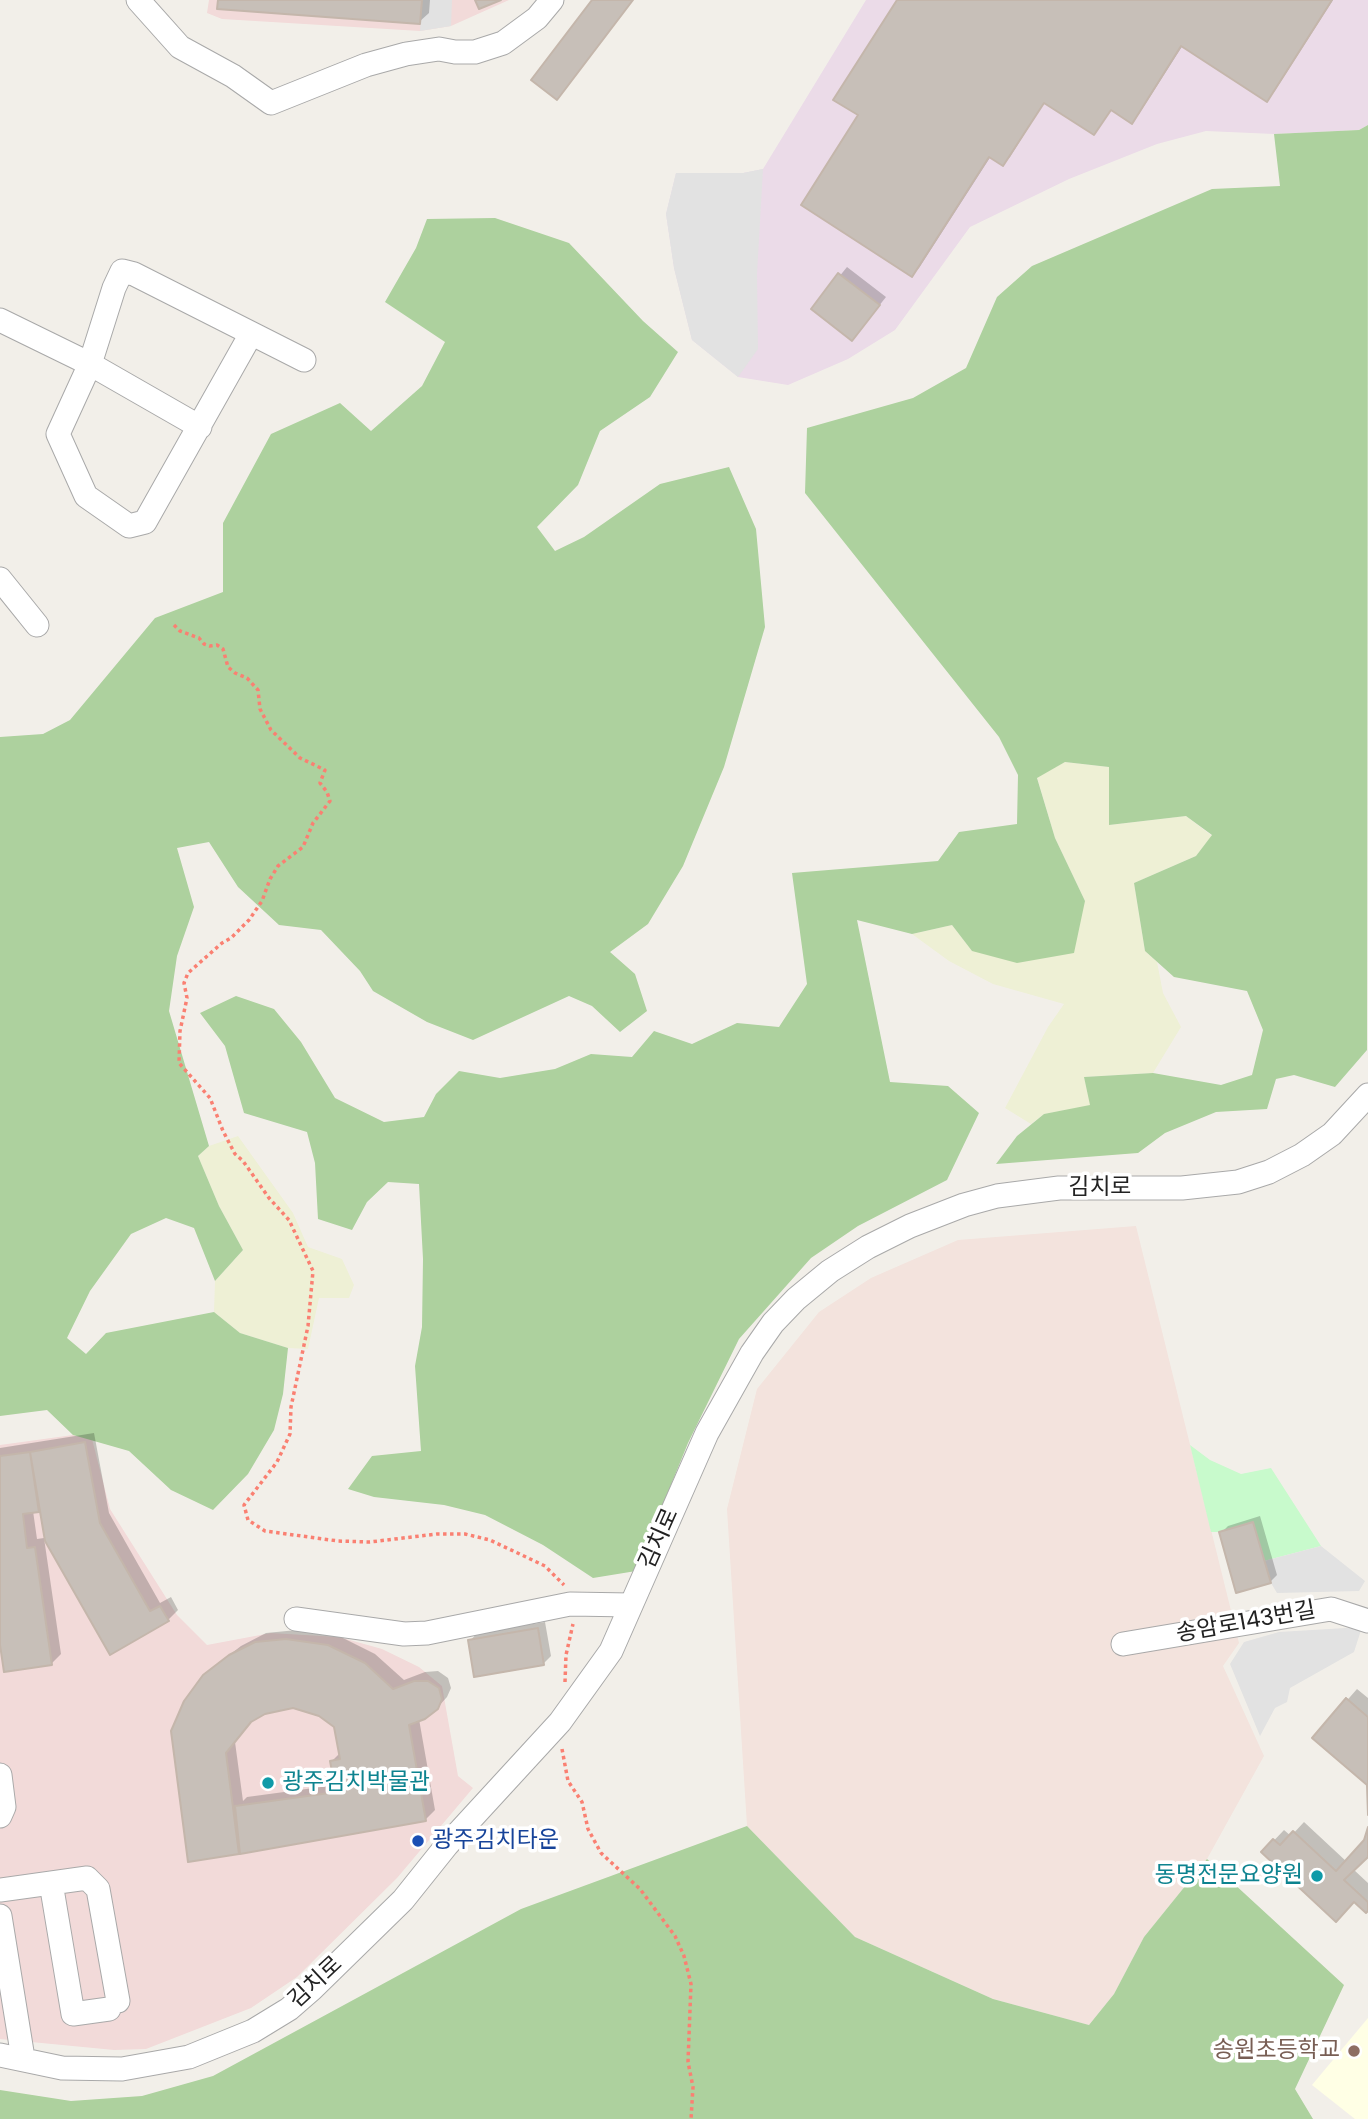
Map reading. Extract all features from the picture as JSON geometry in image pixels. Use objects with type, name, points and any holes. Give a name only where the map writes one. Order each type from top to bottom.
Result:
[{"type":"street","points":[[138,0],[180,47],[233,76],[271,103],[366,65],[406,54],[439,49],[475,52],[503,43],[537,18],[552,0]]},
{"type":"street","points":[[251,334],[145,522],[129,526],[86,496],[58,434],[90,364],[122,271],[134,274],[304,360]]},
{"type":"street","points":[[0,320],[90,364],[200,427]]},
{"type":"street","points":[[0,579],[37,625]]},
{"type":"street","name":"김치로","points":[[0,2055],[62,2068],[122,2069],[189,2057],[253,2031],[289,2009],[403,1900],[447,1844],[564,1717],[611,1651],[707,1433],[752,1353],[772,1324],[796,1299],[830,1272],[868,1247],[910,1226],[964,1205],[997,1196],[1059,1188],[1182,1188],[1238,1182],[1269,1172],[1302,1155],[1332,1134],[1368,1095]]},
{"type":"street","points":[[296,1619],[404,1634],[427,1633],[579,1604],[631,1605]]},
{"type":"street","name":"송암로143번길","points":[[1123,1644],[1331,1609],[1368,1621]]},
{"type":"street","points":[[0,1775],[4,1807],[0,1815]]},
{"type":"street","points":[[0,1890],[87,1878],[98,1889],[114,2005],[73,2014],[51,1883]]},
{"type":"street","points":[[0,1916],[23,2058]]},
{"type":"path","points":[[174,625],[180,631],[199,638],[210,646],[218,645],[223,649],[228,667],[247,678],[258,690],[260,709],[271,730],[300,758],[325,770],[320,783],[330,801],[313,822],[303,847],[278,866],[262,901],[248,920],[231,939],[222,943],[188,973],[184,983],[187,998],[180,1031],[179,1063],[210,1098],[235,1154],[289,1220],[313,1271],[308,1326],[300,1375],[291,1407],[290,1434],[277,1462],[244,1505],[248,1520],[265,1531],[338,1541],[370,1542],[456,1534],[490,1540],[545,1566],[574,1595],[579,1604],[570,1633],[564,1678],[568,1780],[582,1801],[588,1829],[601,1853],[640,1889],[675,1936],[684,1956],[691,1984],[688,2062],[692,2087],[691,2119]]},
{"type":"shaded area","points":[[209,0],[509,0],[451,26],[420,31],[222,19],[207,13]]},
{"type":"shaded area","points":[[422,0],[452,0],[451,26],[420,31]]},
{"type":"shaded area","points":[[866,0],[1368,0],[1368,125],[1359,130],[1274,134],[1206,131],[1157,144],[1069,179],[970,227],[895,330],[848,359],[788,385],[738,377],[692,340],[674,268],[666,214],[676,173],[743,173],[763,169]]},
{"type":"shaded area","points":[[763,169],[757,274],[758,349],[738,377],[692,340],[674,268],[666,214],[676,173],[743,173]]},
{"type":"shaded area","points":[[1065,762],[1109,767],[1109,825],[1186,816],[1212,836],[1196,856],[1134,883],[1145,951],[1157,962],[1163,993],[1181,1027],[1153,1073],[1084,1077],[1091,1106],[1044,1114],[1031,1124],[1005,1108],[1048,1027],[1064,1004],[993,984],[949,961],[912,934],[952,925],[972,951],[1085,901],[1055,838],[1037,777]]},
{"type":"shaded area","points":[[238,1136],[293,1213],[308,1247],[342,1259],[354,1285],[349,1298],[319,1298],[308,1349],[288,1348],[240,1333],[214,1312],[215,1281],[243,1250],[219,1206],[198,1156],[209,1146]]},
{"type":"shaded area","points":[[1136,1226],[1239,1643],[1223,1666],[1264,1756],[1207,1859],[1144,1937],[1114,1994],[1089,2025],[993,1999],[855,1937],[747,1826],[727,1509],[757,1389],[819,1312],[871,1278],[958,1240]]},
{"type":"shaded area","name":"광주김치타운","points":[[73,1435],[92,1439],[110,1509],[177,1615],[207,1645],[271,1633],[339,1637],[382,1649],[419,1667],[442,1686],[458,1776],[473,1788],[397,1878],[297,1977],[251,2008],[146,2049],[114,2050],[0,2039],[0,1445]]},
{"type":"shaded area","points":[[1321,1546],[1365,1581],[1359,1591],[1277,1593],[1264,1561]]},
{"type":"shaded area","points":[[1362,1627],[1354,1652],[1290,1688],[1287,1702],[1275,1708],[1260,1736],[1230,1664],[1244,1642],[1279,1632]]},
{"type":"shaded area","name":"송원초등학교","points":[[1368,2018],[1368,2119],[1355,2119],[1312,2085]]},
{"type":"green space","points":[[1368,125],[1367,1050],[1335,1087],[1294,1075],[1276,1079],[1267,1109],[1216,1112],[1165,1133],[1138,1153],[996,1164],[1017,1136],[1044,1114],[1090,1105],[1084,1077],[1153,1073],[1221,1085],[1252,1075],[1263,1030],[1247,991],[1174,977],[1145,951],[1134,883],[1196,856],[1212,835],[1186,816],[1109,825],[1109,767],[1065,762],[1037,778],[1055,838],[1085,901],[1074,953],[1017,963],[972,951],[952,925],[912,934],[857,920],[890,1082],[948,1086],[979,1113],[947,1180],[858,1226],[811,1258],[739,1339],[688,1443],[636,1571],[593,1578],[543,1545],[485,1515],[444,1505],[374,1497],[348,1489],[372,1456],[421,1451],[415,1366],[422,1327],[423,1259],[419,1184],[388,1182],[367,1202],[352,1230],[318,1219],[315,1163],[307,1132],[244,1113],[225,1046],[200,1013],[236,996],[274,1009],[301,1042],[335,1098],[384,1122],[424,1117],[436,1094],[459,1071],[500,1078],[555,1069],[591,1054],[632,1057],[654,1031],[692,1044],[737,1023],[779,1027],[807,984],[792,873],[938,861],[959,832],[1017,824],[1018,775],[999,737],[805,493],[807,428],[913,398],[966,368],[997,297],[1032,266],[1212,189],[1280,186],[1274,134],[1359,130]]},
{"type":"green space","points":[[495,218],[569,243],[643,321],[678,352],[650,397],[600,431],[578,485],[537,527],[555,551],[584,537],[660,484],[729,467],[756,529],[765,627],[724,767],[683,866],[648,924],[610,952],[635,974],[647,1011],[620,1032],[592,1006],[569,996],[473,1040],[427,1022],[373,991],[360,971],[321,930],[279,925],[238,887],[209,842],[177,848],[194,907],[177,956],[169,1011],[209,1146],[198,1156],[219,1206],[243,1250],[215,1281],[194,1228],[166,1218],[131,1234],[90,1291],[67,1338],[86,1354],[106,1333],[214,1312],[240,1333],[288,1348],[283,1394],[274,1430],[248,1474],[213,1510],[171,1490],[129,1451],[73,1435],[47,1410],[0,1416],[0,737],[43,734],[70,720],[155,618],[223,592],[223,523],[271,434],[340,403],[371,431],[422,386],[445,342],[385,302],[416,248],[427,219]]},
{"type":"green space","points":[[1190,1445],[1210,1460],[1241,1474],[1271,1468],[1321,1546],[1264,1561],[1253,1523],[1211,1532]]},
{"type":"green space","points":[[747,1826],[855,1937],[993,1999],[1089,2025],[1114,1994],[1144,1937],[1207,1859],[1344,1985],[1295,2089],[1313,2119],[0,2119],[0,2090],[71,2101],[142,2096],[213,2076],[521,1909]]},
{"type":"building","points":[[218,0],[422,0],[420,24],[217,9]]},
{"type":"building","points":[[475,0],[501,0],[479,9]]},
{"type":"building","points":[[592,0],[633,0],[557,100],[531,80]]},
{"type":"building","points":[[897,0],[1332,0],[1267,102],[1181,46],[1132,124],[1111,110],[1094,135],[1044,103],[1003,166],[989,157],[912,277],[801,205],[858,115],[833,100]]},
{"type":"building","points":[[838,273],[880,305],[852,341],[811,309]]},
{"type":"building","points":[[85,1442],[100,1523],[150,1611],[160,1606],[169,1621],[110,1655],[45,1541],[30,1452]]},
{"type":"building","points":[[30,1452],[39,1512],[23,1514],[27,1548],[35,1547],[52,1665],[4,1672],[0,1645],[0,1456]]},
{"type":"building","points":[[1253,1522],[1271,1583],[1236,1593],[1219,1532]]},
{"type":"building","points":[[538,1628],[544,1665],[474,1677],[468,1640]]},
{"type":"building","name":"광주김치박물관","points":[[286,1639],[328,1645],[365,1663],[393,1689],[414,1681],[428,1681],[439,1688],[442,1699],[438,1709],[425,1719],[409,1725],[426,1821],[240,1854],[235,1806],[336,1792],[330,1761],[340,1759],[334,1727],[319,1716],[293,1708],[265,1714],[251,1722],[226,1753],[239,1854],[188,1862],[171,1731],[184,1701],[203,1675],[229,1655],[255,1642]]},
{"type":"building","points":[[1346,1698],[1368,1717],[1368,1815],[1367,1785],[1312,1738]]},
{"type":"building","name":"동명전문요양원","points":[[1368,1827],[1368,1857],[1344,1880],[1368,1902],[1368,1911],[1366,1913],[1354,1902],[1336,1922],[1261,1852],[1273,1839],[1280,1845],[1293,1831],[1336,1871],[1364,1840]]},
{"type":"place","name":"광주김치박물관","points":[[268,1783]]},
{"type":"place","name":"광주김치타운","points":[[418,1841]]},
{"type":"place","name":"동명전문요양원","points":[[1317,1876]]},
{"type":"place","name":"송원초등학교","points":[[1354,2051]]}]
